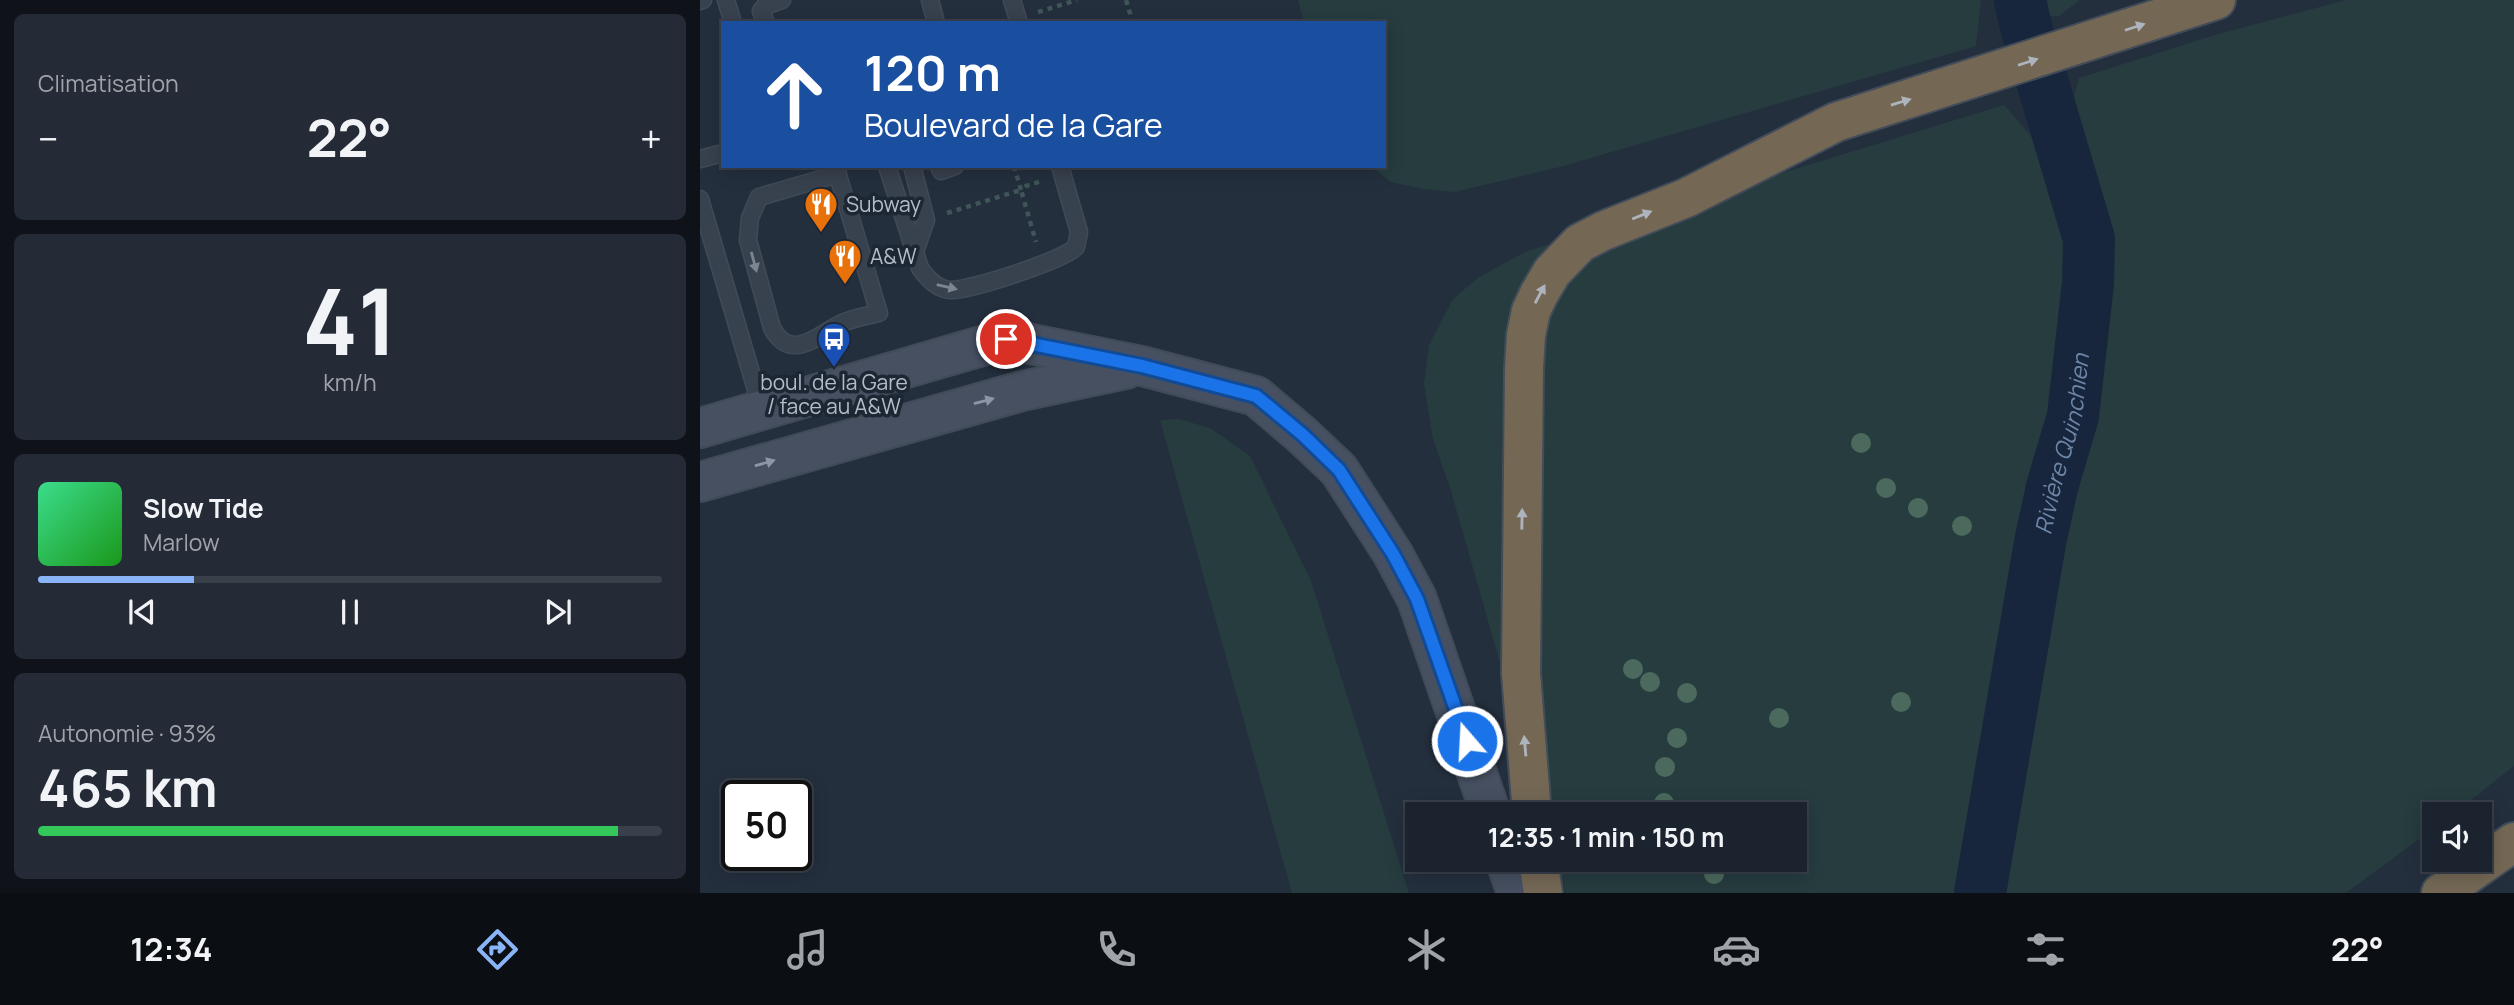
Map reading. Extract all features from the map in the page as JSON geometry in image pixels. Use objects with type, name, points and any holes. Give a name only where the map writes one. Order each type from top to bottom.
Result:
[{"type":"highway","points":[[1531,802],[1521,673],[1524,369],[1531,311],[1552,272],[1580,243],[1603,230],[1686,198],[1836,122],[2216,0]]},
{"type":"highway","points":[[2453,884],[2514,828]]},
{"type":"highway","points":[[2453,884],[2514,842]]},
{"type":"highway","points":[[1540,872],[1542,893]]},
{"type":"main road","points":[[700,428],[1006,339],[1142,366],[1256,396],[1303,435],[1339,470],[1393,554],[1417,599],[1487,802]]},
{"type":"main road","points":[[700,482],[1022,391],[1142,366]]},
{"type":"main road","points":[[1510,872],[1517,893]]},
{"type":"lane","points":[[726,0],[732,21]]},
{"type":"lane","points":[[765,21],[761,10],[782,0]]},
{"type":"lane","points":[[930,0],[935,21]]},
{"type":"lane","points":[[1012,0],[1025,18]]},
{"type":"lane","points":[[700,159],[721,154]]},
{"type":"lane","points":[[888,168],[920,268],[928,279],[948,290],[967,288],[1061,258],[1076,247],[1079,232],[1061,168]]},
{"type":"lane","points":[[913,168],[926,220],[914,254]]},
{"type":"lane","points":[[836,170],[878,313],[840,324],[810,343],[790,344],[781,340],[772,328],[748,240],[750,218],[759,197],[836,170]]},
{"type":"lane","points":[[700,199],[706,238],[762,410]]},
{"type":"path","points":[[1025,18],[1056,3],[1077,0]]},
{"type":"path","points":[[1126,0],[1132,21]]},
{"type":"path","points":[[1015,168],[1039,252]]},
{"type":"path","points":[[942,214],[1046,180],[1044,173]]},
{"type":"green space","points":[[1298,0],[1981,0],[1976,46],[1560,167],[1455,192],[1391,182],[1374,168],[1386,168],[1386,21],[1303,21]]},
{"type":"green space","points":[[2019,0],[2080,0],[2059,16],[2029,15]]},
{"type":"green space","points":[[2346,0],[2514,0],[2514,766],[2468,802],[2422,802],[2422,837],[2346,893],[1566,893],[1560,872],[1807,872],[1807,802],[1540,802],[1451,491],[1433,439],[1424,384],[1429,345],[1453,299],[1479,277],[1527,251],[2004,105],[2032,137],[2066,201],[2101,191],[2065,130],[2079,78],[2215,35]]},
{"type":"green space","points":[[1179,419],[1210,428],[1250,456],[1311,581],[1409,893],[1292,893],[1160,420]]},
{"type":"waterway","name":"Rivière Quinchien","points":[[1980,893],[2040,543],[2052,487],[2073,416],[2088,283],[2089,239],[2020,0]]},
{"type":"place","name":"Subway","points":[[821,234]]},
{"type":"place","name":"A&W","points":[[845,286]]},
{"type":"place","name":"boul. de la Gare / face au A&W","points":[[834,369]]},
{"type":"route","points":[[1006,339],[1142,366],[1256,396],[1303,435],[1339,470],[1393,554],[1417,599],[1467,741]]}]
